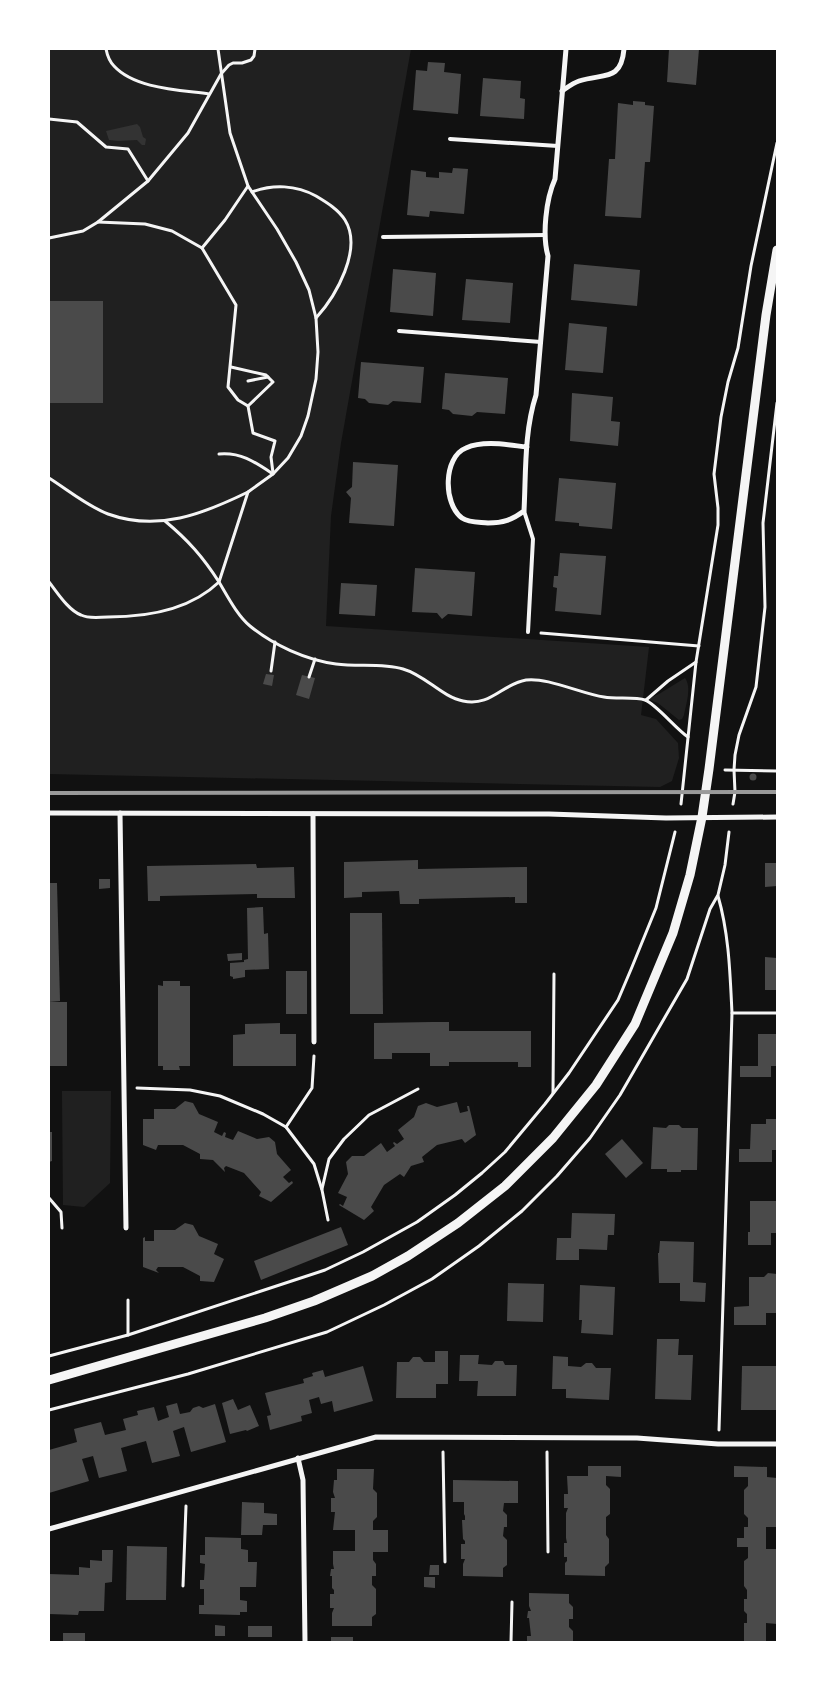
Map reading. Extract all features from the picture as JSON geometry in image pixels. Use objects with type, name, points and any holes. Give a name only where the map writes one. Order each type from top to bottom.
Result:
[{"type":"street","points":[[527,447],[479,443],[464,448],[454,457],[449,473],[448,495],[453,508],[462,518],[475,522],[502,523],[513,519],[524,511],[527,447],[531,410],[536,395],[548,256],[545,235],[549,192],[555,179],[566,49]]},
{"type":"street","points":[[562,91],[578,82],[610,74],[618,69],[623,62],[624,49]]},
{"type":"street","points":[[49,1380],[265,1318],[314,1301],[372,1276],[408,1256],[458,1223],[505,1186],[553,1138],[596,1085],[635,1024],[673,933],[690,875],[702,817],[709,769],[766,315],[777,250]]},
{"type":"street","points":[[49,813],[207,812],[549,814],[678,818],[777,817]]},
{"type":"street","points":[[120,814],[126,1228]]},
{"type":"street","points":[[313,814],[314,1042]]},
{"type":"street","points":[[49,1529],[376,1437],[637,1438],[718,1444],[777,1444]]},
{"type":"street","points":[[298,1458],[303,1480],[305,1642]]},
{"type":"lane","points":[[450,139],[558,146]]},
{"type":"lane","points":[[383,237],[545,235]]},
{"type":"lane","points":[[399,331],[541,342]]},
{"type":"lane","points":[[524,511],[533,539],[528,632]]},
{"type":"path","points":[[106,49],[113,65],[133,79],[164,89],[209,94]]},
{"type":"path","points":[[49,478],[107,514],[136,520],[165,521],[181,518],[221,506],[248,492],[273,474],[294,449],[308,416],[316,379],[318,352],[316,318],[309,290],[296,262],[277,229],[248,186],[230,133],[218,49]]},
{"type":"path","points":[[49,238],[83,231],[98,222],[148,181],[188,133],[221,74],[233,63],[242,64],[251,60],[255,49]]},
{"type":"path","points":[[49,119],[77,122],[106,147],[128,149],[148,181]]},
{"type":"path","points":[[49,1356],[128,1335],[325,1270],[363,1252],[417,1222],[455,1195],[505,1152],[553,1094],[618,1000],[662,889],[683,792],[696,662],[718,525],[714,474],[721,417],[728,382],[738,348],[751,266],[777,143]]},
{"type":"path","points":[[202,248],[226,220],[248,186]]},
{"type":"path","points":[[252,192],[276,187],[291,187],[304,190],[327,202],[345,219],[350,238],[348,263],[332,297],[316,318]]},
{"type":"path","points":[[98,222],[146,224],[172,231],[202,248],[236,305],[228,388],[238,400],[248,406],[254,433],[275,441],[271,457],[273,474]]},
{"type":"path","points":[[231,367],[266,374],[273,382],[248,406]]},
{"type":"path","points":[[248,381],[268,377]]},
{"type":"path","points":[[49,1410],[188,1374],[327,1332],[384,1305],[432,1279],[479,1246],[522,1211],[557,1176],[590,1138],[620,1095],[687,979],[710,909],[718,895],[725,865],[735,792],[734,770],[739,735],[756,688],[765,607],[763,523],[777,403]]},
{"type":"path","points":[[219,454],[230,453],[248,458],[273,474]]},
{"type":"path","points":[[49,582],[72,608],[80,615],[90,618],[125,617],[171,610],[208,593],[219,582],[248,492]]},
{"type":"path","points":[[165,521],[188,540],[198,552],[232,604],[249,625],[292,651],[335,664],[396,667],[414,672],[462,701],[477,702],[492,698],[526,680],[541,681],[603,697],[646,700],[688,738]]},
{"type":"path","points":[[528,632],[699,646]]},
{"type":"path","points":[[271,671],[275,642]]},
{"type":"path","points":[[309,677],[315,659]]},
{"type":"path","points":[[646,700],[668,681],[696,662]]},
{"type":"path","points":[[709,769],[777,771]]},
{"type":"path","points":[[718,895],[724,916],[729,958],[732,1013],[718,1444]]},
{"type":"path","points":[[553,1094],[554,974]]},
{"type":"path","points":[[732,1013],[777,1014]]},
{"type":"path","points":[[286,1127],[312,1088],[314,1042]]},
{"type":"path","points":[[124,1088],[190,1090],[220,1096],[264,1114],[286,1127],[314,1164],[328,1220]]},
{"type":"path","points":[[322,1190],[329,1159],[344,1139],[369,1115],[418,1089]]},
{"type":"path","points":[[49,1198],[61,1212],[62,1228]]},
{"type":"path","points":[[128,1300],[128,1335]]},
{"type":"path","points":[[443,1436],[445,1562]]},
{"type":"path","points":[[546,1437],[548,1552]]},
{"type":"path","points":[[183,1586],[186,1490]]},
{"type":"path","points":[[511,1642],[512,1602]]},
{"type":"shaded area","points":[[49,49],[411,49],[341,443],[331,516],[326,626],[649,647],[641,715],[656,719],[678,743],[679,758],[672,781],[660,787],[49,774]]},
{"type":"shaded area","points":[[137,124],[143,137],[146,139],[145,145],[142,145],[137,140],[109,140],[106,131]]},
{"type":"shaded area","points":[[685,678],[688,686],[688,696],[684,715],[679,720],[658,703],[650,700],[650,698]]},
{"type":"shaded area","points":[[62,1091],[111,1091],[110,1183],[84,1207],[63,1205]]},
{"type":"building","points":[[669,49],[699,49],[696,85],[667,82]]},
{"type":"building","points":[[428,62],[445,63],[444,72],[461,74],[458,114],[413,110],[416,70],[427,71]]},
{"type":"building","points":[[483,78],[521,81],[520,98],[525,99],[524,119],[480,116]]},
{"type":"building","points":[[633,101],[645,102],[645,105],[654,106],[650,162],[645,162],[641,218],[605,216],[609,159],[615,159],[618,103],[633,105]]},
{"type":"building","points":[[453,168],[468,169],[464,214],[430,211],[429,217],[407,215],[411,170],[426,172],[426,177],[439,178],[439,172],[452,173]]},
{"type":"building","points":[[574,264],[640,270],[637,306],[571,300]]},
{"type":"building","points":[[393,269],[436,273],[433,316],[390,312]]},
{"type":"building","points":[[466,279],[513,283],[510,323],[462,320]]},
{"type":"building","points":[[49,301],[103,301],[103,403],[49,403]]},
{"type":"building","points":[[569,323],[607,327],[603,373],[565,370]]},
{"type":"building","points":[[361,362],[424,367],[421,403],[393,401],[388,405],[369,403],[365,399],[358,398]]},
{"type":"building","points":[[445,373],[508,378],[505,414],[477,412],[472,416],[453,414],[449,410],[442,409]]},
{"type":"building","points":[[572,393],[613,397],[611,421],[620,422],[618,446],[570,441]]},
{"type":"building","points":[[353,462],[398,465],[394,526],[349,523],[351,498],[346,492],[352,487]]},
{"type":"building","points":[[559,478],[616,483],[612,529],[579,526],[579,523],[555,521]]},
{"type":"building","points":[[560,553],[606,556],[601,615],[555,611],[557,588],[553,587],[554,576],[558,576]]},
{"type":"building","points":[[415,568],[475,572],[472,616],[448,614],[442,619],[437,613],[412,612]]},
{"type":"building","points":[[341,583],[377,585],[375,616],[339,614]]},
{"type":"building","points":[[266,674],[274,675],[272,686],[263,684]]},
{"type":"building","points":[[302,675],[315,678],[309,699],[296,695]]},
{"type":"building","points":[[753,773],[757,777],[753,781],[749,777]]},
{"type":"building","points":[[418,860],[418,869],[527,867],[527,903],[515,903],[515,897],[419,899],[419,904],[400,904],[399,891],[362,892],[362,897],[344,898],[344,862]]},
{"type":"building","points":[[765,863],[777,863],[777,886],[765,887]]},
{"type":"building","points":[[256,864],[257,868],[294,867],[295,898],[257,898],[257,894],[160,896],[160,901],[148,901],[147,866]]},
{"type":"building","points":[[99,879],[110,879],[110,888],[99,889]]},
{"type":"building","points":[[49,883],[57,883],[60,1001],[49,1002]]},
{"type":"building","points":[[263,907],[264,934],[268,933],[269,969],[245,970],[245,977],[233,979],[230,976],[230,963],[244,962],[244,960],[248,959],[247,908]]},
{"type":"building","points":[[350,913],[382,913],[383,1014],[350,1014]]},
{"type":"building","points":[[242,953],[242,960],[228,961],[227,954]]},
{"type":"building","points":[[765,957],[777,958],[777,990],[765,990]]},
{"type":"building","points":[[286,971],[307,971],[307,1014],[286,1014]]},
{"type":"building","points":[[163,981],[180,981],[180,986],[190,986],[190,1066],[179,1066],[180,1070],[163,1070],[163,1066],[158,1066],[158,985],[163,986]]},
{"type":"building","points":[[49,1002],[67,1002],[67,1066],[49,1066]]},
{"type":"building","points":[[449,1022],[449,1031],[531,1031],[531,1067],[518,1067],[518,1062],[449,1062],[449,1066],[430,1066],[430,1053],[392,1053],[392,1059],[374,1059],[374,1023]]},
{"type":"building","points":[[280,1023],[280,1034],[296,1034],[296,1066],[233,1066],[233,1035],[245,1034],[245,1024]]},
{"type":"building","points":[[758,1034],[777,1034],[777,1066],[771,1066],[771,1077],[740,1077],[740,1066],[758,1066]]},
{"type":"building","points":[[185,1101],[193,1103],[199,1114],[218,1122],[214,1132],[222,1136],[224,1132],[226,1133],[225,1137],[233,1140],[238,1131],[257,1139],[269,1137],[275,1142],[277,1154],[291,1170],[283,1177],[289,1183],[292,1181],[293,1183],[271,1202],[259,1196],[261,1192],[244,1173],[226,1166],[224,1168],[225,1172],[213,1160],[200,1159],[200,1154],[183,1145],[158,1145],[156,1150],[143,1145],[143,1119],[154,1119],[154,1109],[175,1109]]},
{"type":"building","points":[[457,1102],[460,1113],[468,1111],[467,1106],[469,1106],[476,1135],[465,1143],[462,1139],[437,1145],[422,1157],[424,1162],[411,1166],[404,1177],[400,1174],[384,1185],[371,1207],[374,1211],[364,1220],[339,1205],[343,1206],[347,1197],[338,1193],[348,1174],[346,1162],[352,1156],[364,1156],[381,1143],[387,1152],[395,1146],[394,1142],[397,1144],[404,1139],[398,1130],[414,1117],[418,1106],[426,1103],[437,1107]]},
{"type":"building","points":[[766,1119],[777,1119],[777,1150],[772,1150],[772,1162],[739,1162],[739,1149],[750,1149],[751,1124],[766,1124]]},
{"type":"building","points":[[669,1125],[679,1125],[682,1128],[698,1128],[697,1170],[667,1172],[667,1169],[651,1169],[653,1127],[666,1128]]},
{"type":"building","points":[[50,1132],[52,1132],[52,1161],[49,1162]]},
{"type":"building","points":[[622,1139],[643,1163],[626,1178],[605,1154]]},
{"type":"building","points":[[750,1201],[777,1201],[777,1233],[771,1233],[771,1245],[748,1245]]},
{"type":"building","points":[[572,1213],[615,1214],[614,1235],[608,1235],[607,1250],[579,1249],[579,1260],[556,1260],[557,1238],[571,1238]]},
{"type":"building","points":[[185,1223],[193,1225],[199,1236],[218,1244],[214,1254],[224,1259],[214,1282],[200,1281],[200,1276],[183,1267],[158,1267],[156,1270],[159,1273],[143,1267],[143,1238],[145,1237],[145,1241],[154,1241],[154,1230],[175,1230]]},
{"type":"building","points":[[341,1227],[348,1245],[261,1280],[254,1261]]},
{"type":"building","points":[[660,1241],[694,1242],[693,1282],[706,1283],[705,1302],[680,1301],[680,1283],[659,1283],[658,1253]]},
{"type":"building","points":[[768,1273],[777,1274],[777,1313],[766,1313],[766,1325],[734,1325],[734,1307],[749,1306],[749,1277],[764,1277]]},
{"type":"building","points":[[508,1283],[544,1284],[543,1322],[507,1321]]},
{"type":"building","points":[[580,1285],[615,1287],[613,1335],[581,1333],[582,1320],[579,1320]]},
{"type":"building","points":[[657,1339],[679,1339],[678,1355],[693,1355],[691,1400],[655,1399]]},
{"type":"building","points":[[435,1351],[448,1351],[448,1384],[436,1384],[436,1398],[396,1398],[397,1362],[409,1362],[413,1357],[420,1357],[424,1362],[435,1362]]},
{"type":"building","points":[[460,1355],[479,1355],[478,1364],[492,1365],[495,1361],[503,1361],[505,1365],[517,1365],[516,1396],[477,1396],[478,1381],[459,1381]]},
{"type":"building","points":[[553,1356],[568,1357],[568,1366],[581,1367],[586,1363],[592,1363],[596,1368],[611,1368],[609,1400],[566,1398],[566,1389],[552,1389]]},
{"type":"building","points":[[363,1366],[373,1401],[334,1412],[332,1401],[321,1404],[319,1397],[309,1400],[312,1413],[301,1416],[302,1421],[270,1430],[267,1416],[271,1415],[265,1393],[304,1383],[303,1379],[313,1376],[312,1373],[323,1370],[325,1377]]},
{"type":"building","points":[[742,1366],[777,1366],[777,1410],[741,1410]]},
{"type":"building","points":[[233,1399],[238,1410],[250,1405],[259,1426],[247,1431],[230,1434],[222,1403]]},
{"type":"building","points":[[177,1403],[180,1414],[190,1412],[193,1408],[199,1406],[203,1408],[215,1404],[226,1442],[191,1452],[184,1427],[173,1431],[180,1456],[152,1463],[146,1441],[121,1448],[127,1471],[99,1478],[93,1456],[82,1459],[89,1481],[49,1493],[49,1450],[77,1442],[74,1429],[101,1422],[105,1435],[126,1430],[123,1419],[138,1415],[137,1411],[154,1407],[158,1421],[169,1417],[166,1406]]},
{"type":"building","points":[[588,1466],[621,1466],[621,1477],[606,1476],[606,1485],[610,1489],[610,1514],[606,1517],[606,1535],[609,1539],[609,1563],[605,1567],[605,1576],[565,1575],[567,1557],[564,1557],[564,1543],[567,1543],[566,1513],[568,1508],[564,1508],[564,1494],[568,1494],[567,1476],[588,1476]]},
{"type":"building","points":[[734,1466],[767,1467],[767,1477],[777,1478],[777,1527],[766,1527],[766,1549],[777,1549],[777,1624],[766,1623],[766,1642],[744,1642],[744,1623],[747,1623],[747,1614],[744,1611],[744,1599],[747,1599],[747,1590],[744,1586],[744,1561],[748,1558],[748,1547],[737,1547],[737,1538],[744,1538],[744,1527],[748,1527],[748,1518],[744,1514],[744,1490],[748,1486],[748,1477],[734,1477]]},
{"type":"building","points":[[337,1469],[374,1469],[373,1489],[377,1493],[377,1517],[373,1521],[373,1530],[388,1530],[388,1552],[373,1552],[376,1576],[372,1576],[372,1585],[376,1589],[376,1614],[372,1617],[372,1626],[332,1626],[334,1608],[330,1608],[330,1594],[334,1594],[334,1590],[332,1588],[332,1576],[330,1576],[331,1569],[334,1569],[333,1551],[355,1551],[355,1530],[333,1530],[335,1512],[331,1512],[331,1498],[335,1498],[333,1492],[334,1480],[337,1480]]},
{"type":"building","points":[[453,1480],[518,1481],[518,1503],[504,1503],[503,1511],[507,1515],[507,1527],[504,1527],[503,1536],[507,1540],[507,1565],[503,1568],[503,1577],[463,1576],[465,1559],[461,1559],[461,1544],[465,1544],[462,1520],[465,1520],[464,1502],[453,1502]]},
{"type":"building","points":[[242,1502],[264,1503],[264,1513],[277,1514],[277,1525],[263,1525],[262,1535],[241,1535]]},
{"type":"building","points":[[205,1537],[241,1538],[241,1549],[248,1550],[248,1562],[257,1562],[256,1587],[240,1587],[240,1600],[247,1601],[247,1612],[240,1612],[240,1615],[199,1614],[199,1605],[204,1605],[204,1589],[200,1589],[200,1580],[204,1580],[205,1564],[200,1563],[200,1555],[205,1555]]},
{"type":"building","points":[[127,1546],[167,1547],[166,1600],[126,1600]]},
{"type":"building","points":[[102,1550],[113,1550],[112,1582],[105,1583],[104,1611],[79,1611],[78,1615],[49,1614],[49,1574],[79,1575],[79,1567],[90,1568],[90,1560],[102,1561]]},
{"type":"building","points":[[430,1565],[439,1565],[439,1575],[429,1575]]},
{"type":"building","points":[[424,1577],[435,1577],[435,1588],[424,1587]]},
{"type":"building","points":[[529,1593],[569,1594],[569,1603],[573,1607],[573,1619],[569,1619],[569,1627],[573,1631],[573,1642],[527,1642],[527,1636],[531,1636],[529,1618],[527,1618],[528,1611],[531,1611]]},
{"type":"building","points":[[215,1625],[225,1626],[225,1636],[215,1636]]},
{"type":"building","points":[[248,1626],[272,1626],[272,1637],[248,1637]]},
{"type":"building","points":[[63,1633],[85,1633],[85,1642],[63,1642]]},
{"type":"building","points":[[331,1637],[353,1637],[353,1642],[331,1642]]},
{"type":"railway","points":[[49,793],[777,792]]}]
